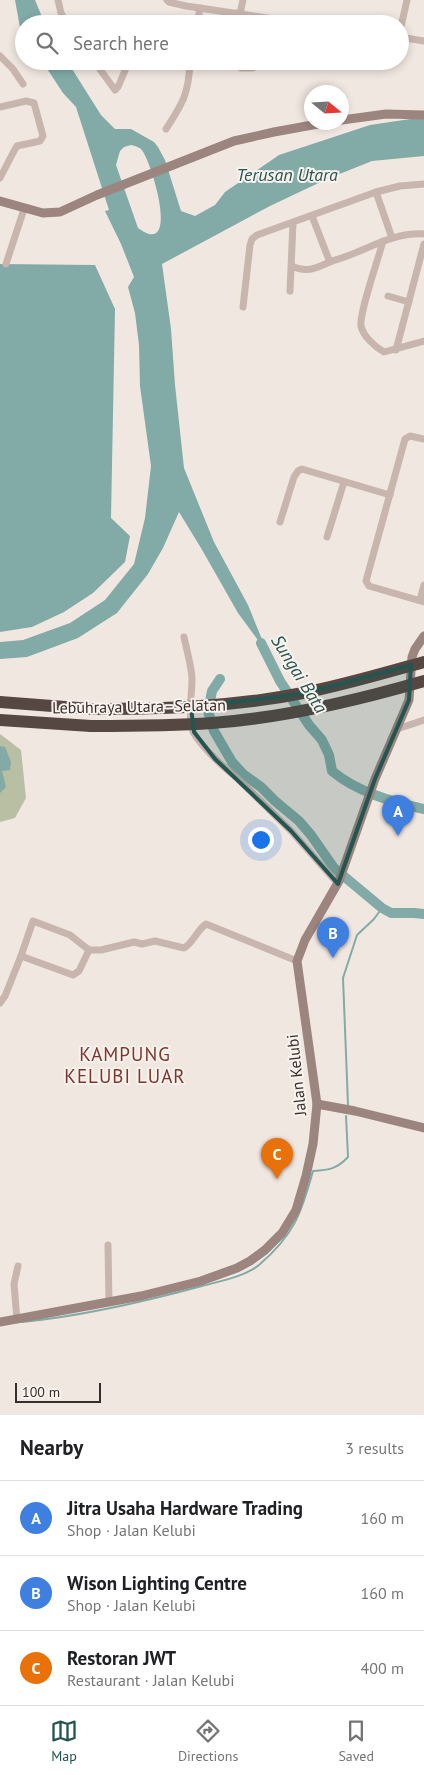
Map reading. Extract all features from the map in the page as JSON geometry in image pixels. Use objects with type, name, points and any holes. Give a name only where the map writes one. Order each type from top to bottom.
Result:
[{"type":"highway","name":"Lebuhraya Utara–Selatan","points":[[0,702],[91,709],[183,707],[262,700],[302,694],[424,662]]},
{"type":"highway","name":"Lebuhraya Utara–Selatan","points":[[0,720],[91,726],[185,725],[263,718],[361,698],[424,681]]},
{"type":"main road","points":[[349,119],[370,115],[424,115]]},
{"type":"main road","points":[[0,201],[43,214],[60,212],[96,195],[215,148],[251,136],[304,126]]},
{"type":"main road","name":"Jalan Kelubi","points":[[0,1322],[171,1289],[219,1275],[237,1268],[268,1247],[282,1232],[296,1210],[312,1150],[317,1104],[297,961],[305,940],[338,883],[344,868],[375,779],[406,709],[411,692],[413,654],[424,636]]},
{"type":"main road","points":[[317,1104],[424,1128]]},
{"type":"street","points":[[58,0],[62,15]]},
{"type":"street","points":[[238,14],[243,0]]},
{"type":"street","points":[[404,15],[407,0]]},
{"type":"street","points":[[168,1],[242,15]]},
{"type":"street","points":[[199,15],[200,8]]},
{"type":"street","points":[[409,38],[424,40]]},
{"type":"street","points":[[0,56],[13,69],[22,84]]},
{"type":"street","points":[[100,70],[114,90],[118,87],[125,70]]},
{"type":"street","points":[[166,129],[185,97],[189,84],[189,70]]},
{"type":"street","points":[[0,107],[26,102],[34,103],[42,136],[40,141],[18,146],[0,178]]},
{"type":"street","points":[[243,307],[252,239],[257,235],[376,192],[400,186],[424,184]]},
{"type":"street","points":[[376,192],[392,238]]},
{"type":"street","points":[[6,264],[24,209]]},
{"type":"street","points":[[312,216],[329,260],[332,261]]},
{"type":"street","points":[[290,291],[293,223]]},
{"type":"street","points":[[292,266],[302,270],[309,270],[392,238],[424,234]]},
{"type":"street","points":[[383,241],[362,314],[361,325],[371,342],[382,351],[388,352],[424,341]]},
{"type":"street","points":[[396,350],[424,244]]},
{"type":"street","points":[[388,296],[408,302]]},
{"type":"street","points":[[424,439],[410,436],[405,439],[366,581],[369,586],[422,601],[424,586]]},
{"type":"street","points":[[280,522],[298,471],[302,469],[390,495]]},
{"type":"street","points":[[327,538],[344,482]]},
{"type":"street","points":[[184,637],[192,679],[190,690],[194,732],[224,769],[236,778],[307,848],[338,883]]},
{"type":"street","points":[[398,728],[424,720]]},
{"type":"street","points":[[0,1003],[6,996],[32,921],[70,935],[89,950],[101,950],[134,942],[142,944],[155,941],[184,948],[188,946],[202,927],[207,924],[297,961]]},
{"type":"street","points":[[21,956],[73,975],[79,971],[89,950]]},
{"type":"street","points":[[108,1245],[109,1302]]},
{"type":"street","points":[[17,1320],[14,1284],[18,1266]]},
{"type":"highlighted area","points":[[411,665],[409,700],[375,779],[338,884],[291,831],[215,759],[194,732],[191,707],[302,694]]},
{"type":"green space","points":[[0,734],[21,750],[26,798],[15,818],[0,822]]},
{"type":"water","points":[[15,0],[35,0],[41,15],[18,15]]},
{"type":"water","name":"Terusan Utara","points":[[48,70],[73,70],[101,115],[115,129],[131,129],[154,142],[165,160],[181,211],[195,216],[215,205],[225,192],[279,155],[370,125],[424,117],[424,156],[372,161],[327,179],[270,206],[162,264],[171,329],[184,468],[214,542],[248,605],[268,654],[238,613],[179,512],[163,548],[148,574],[117,613],[78,638],[27,657],[0,659],[0,642],[23,640],[70,623],[105,600],[134,564],[145,518],[151,466],[140,386],[139,345],[135,313],[128,287],[134,277],[105,211],[109,210],[76,107],[63,93]],"holes":[[[131,145],[138,147],[146,157],[160,205],[161,220],[158,231],[151,234],[138,228],[116,165],[120,151],[124,147]]]},
{"type":"water","points":[[0,264],[95,265],[115,309],[111,518],[130,536],[125,562],[93,593],[64,612],[32,627],[0,632]]},
{"type":"water","points":[[0,746],[5,747],[11,762],[10,770],[2,771],[6,787],[0,793]]},
{"type":"waterway","name":"Sungai Bata","points":[[261,643],[280,681],[309,725],[322,740],[329,755],[332,771],[352,785],[375,795],[424,809]]},
{"type":"waterway","points":[[220,679],[212,691],[208,711],[214,731],[232,762],[243,774],[261,787],[299,821],[334,868],[382,908],[391,913],[424,914]]},
{"type":"waterway","points":[[348,1105],[343,978],[357,935],[374,919],[382,908]]},
{"type":"waterway","points":[[22,1322],[68,1316],[135,1303],[239,1276],[253,1269],[281,1244],[295,1223],[313,1171],[332,1168],[348,1157],[346,1116]]},
{"type":"place","name":"Jitra Usaha Hardware Trading","points":[[398,836]]},
{"type":"place","name":"Wison Lighting Centre","points":[[333,958]]},
{"type":"place","name":"Restoran JWT","points":[[277,1179]]},
{"type":"district","name":"KAMPUNG KELUBI LUAR","points":[[125,1065]]}]
